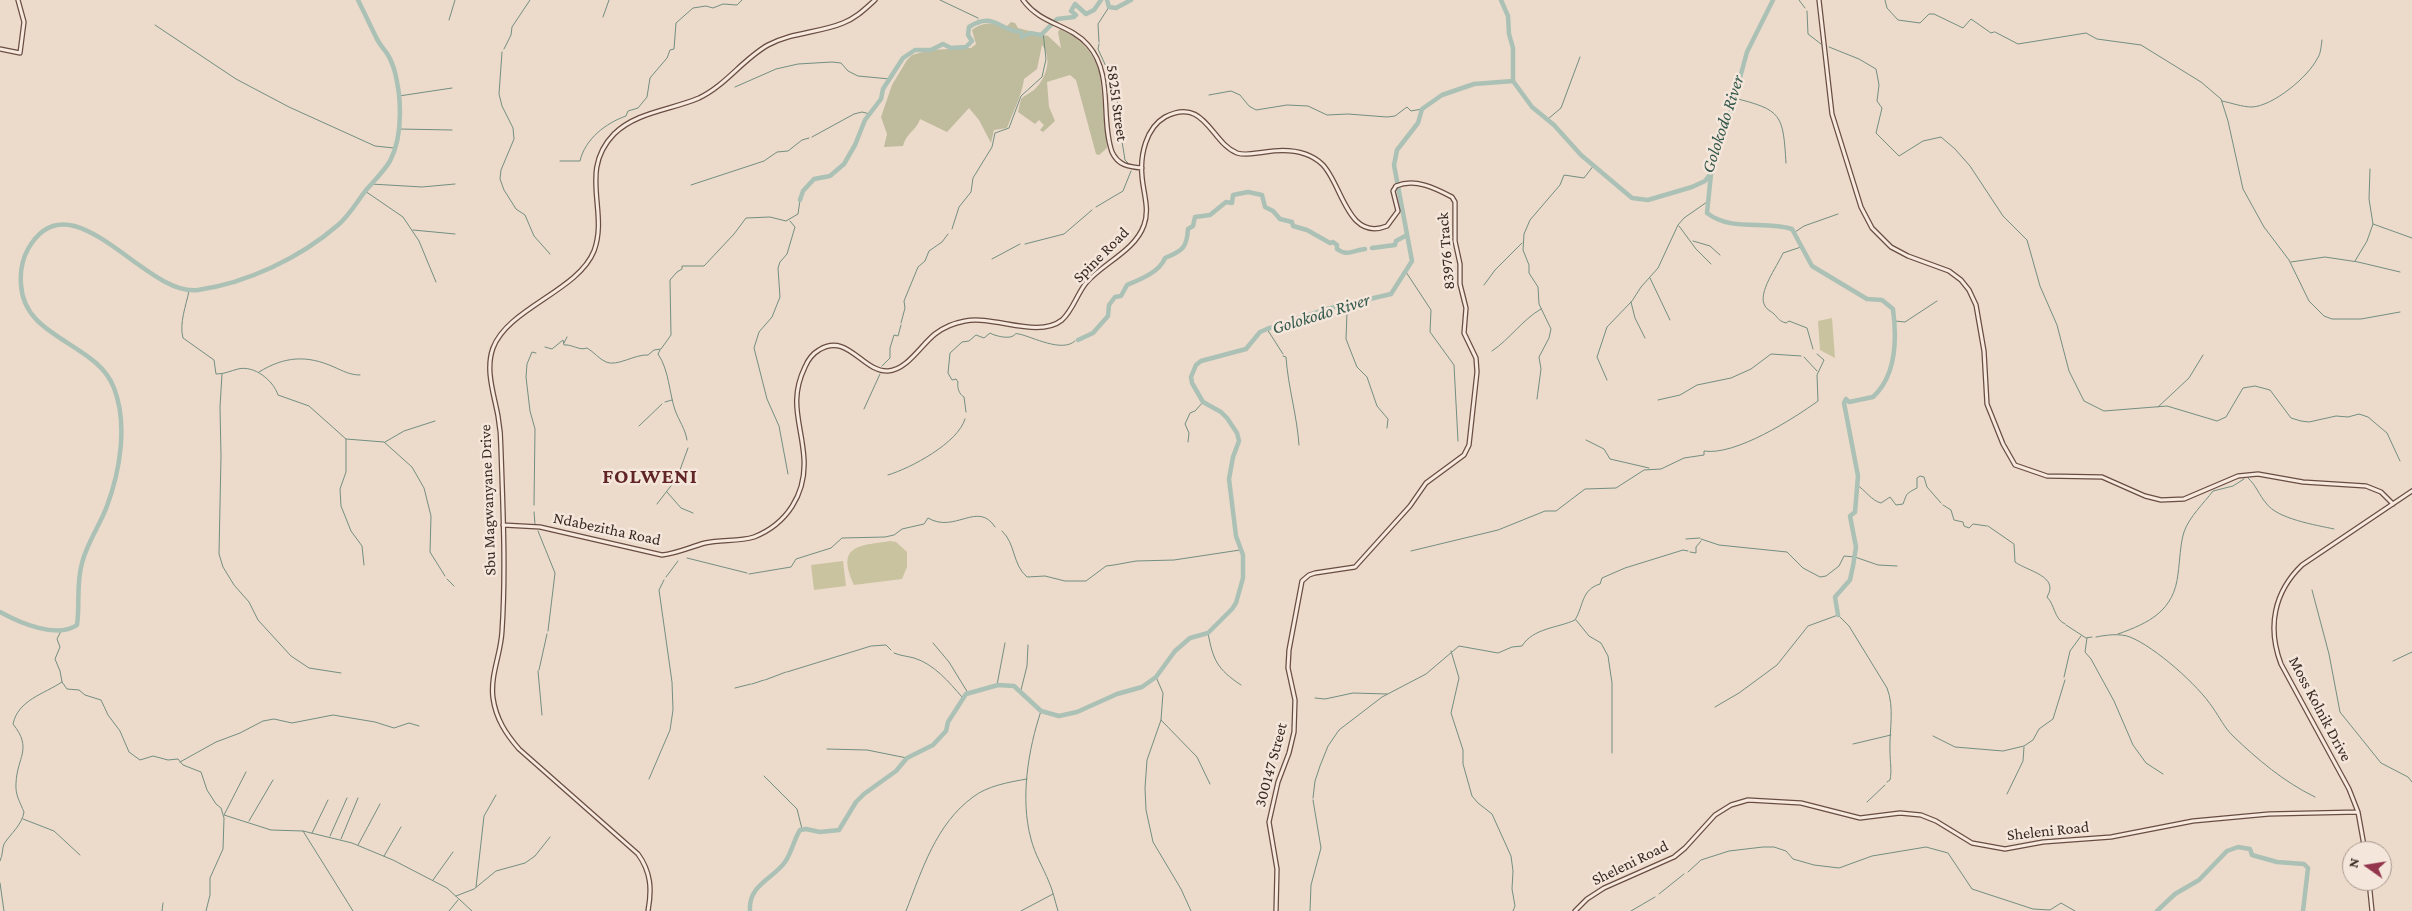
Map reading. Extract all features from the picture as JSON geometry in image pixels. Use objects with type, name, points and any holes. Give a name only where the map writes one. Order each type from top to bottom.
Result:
[{"type":"street","points":[[0,49],[20,53],[24,22],[18,0]]},
{"type":"street","name":"Sbu Magwanyane Drive","points":[[648,911],[650,880],[638,854],[520,749],[507,735],[498,719],[493,686],[502,634],[503,525],[500,432],[490,371],[491,354],[494,345],[507,328],[576,274],[591,256],[598,232],[595,174],[606,144],[617,132],[630,122],[706,94],[770,44],[788,37],[844,23],[858,15],[874,0]]},
{"type":"street","name":"58251 Street","points":[[1023,0],[1036,15],[1076,35],[1092,50],[1100,66],[1112,152],[1117,160],[1125,165],[1142,168]]},
{"type":"street","points":[[1819,0],[1832,114],[1861,207],[1872,228],[1891,247],[1908,256],[1949,271],[1961,280],[1969,290],[1975,304],[1984,351],[1987,404],[2003,444],[2015,466],[2047,476],[2102,477],[2145,496],[2160,500],[2184,499],[2238,476],[2258,474],[2303,482],[2362,485],[2376,489],[2393,504]]},
{"type":"street","name":"Spine Road","points":[[924,344],[943,328],[970,320],[987,320],[1043,328],[1063,319],[1087,282],[1140,234],[1147,213],[1142,168],[1147,138],[1154,126],[1173,114],[1193,114],[1206,121],[1228,147],[1236,152],[1248,154],[1285,150],[1314,158],[1324,166],[1333,178],[1349,213],[1360,223],[1375,228]]},
{"type":"street","name":"83976 Track","points":[[1375,228],[1385,228],[1393,219],[1398,208],[1393,190],[1398,185],[1420,184],[1452,197],[1455,206],[1455,241],[1460,269],[1460,284],[1466,308],[1464,333],[1476,358]]},
{"type":"street","name":"Ndabezitha Road","points":[[503,525],[540,527],[662,555],[678,553],[708,542],[747,539],[757,535],[786,516],[800,493],[804,456],[796,408],[796,395],[799,380],[811,357],[826,347],[841,346],[876,369],[890,371],[900,368],[924,344]]},
{"type":"street","name":"300147 Street","points":[[1276,911],[1277,869],[1269,822],[1278,782],[1289,753],[1294,732],[1295,700],[1288,668],[1289,650],[1302,581],[1315,572],[1355,567],[1410,506],[1426,483],[1464,455],[1471,440],[1477,372],[1476,358]]},
{"type":"street","name":"Moss Kolnik Drive","points":[[2363,841],[2358,812],[2342,776],[2281,664],[2274,642],[2274,617],[2281,593],[2302,564],[2412,491]]},
{"type":"street","name":"Sheleni Road","points":[[1575,911],[1587,899],[1604,888],[1674,857],[1685,848],[1715,815],[1731,805],[1747,800],[1801,803],[1860,818],[1900,813],[1922,815],[1936,821],[1972,843],[2005,849],[2043,842],[2111,837],[2195,821],[2266,814],[2358,812]]},
{"type":"street","points":[[2370,891],[2372,911]]},
{"type":"shaded area","points":[[1011,22],[1015,23],[1018,28],[1048,36],[1061,48],[1058,32],[1060,29],[1080,41],[1090,52],[1100,74],[1107,148],[1099,155],[1096,154],[1076,80],[1070,75],[1047,82],[1049,107],[1055,121],[1043,132],[1040,130],[1044,125],[1039,120],[1035,124],[1018,112],[1021,99],[1034,90],[1045,75],[1047,56],[1042,45],[1037,69],[1024,79],[1007,128],[994,130],[991,143],[979,120],[969,108],[947,132],[920,119],[903,146],[884,147],[887,134],[881,117],[892,85],[912,55],[930,50],[971,48],[976,44],[972,30],[976,27],[992,24],[1004,29]]},
{"type":"shaded area","points":[[1832,318],[1835,358],[1820,350],[1818,321]]},
{"type":"shaded area","points":[[896,542],[907,552],[907,567],[902,579],[854,585],[849,572],[848,562],[849,555],[853,550],[868,544]]},
{"type":"shaded area","points":[[843,561],[846,586],[814,590],[811,565]]},
{"type":"waterway","points":[[0,612],[28,625],[49,630],[69,629],[77,625],[79,579],[82,563],[112,492],[121,447],[121,417],[118,402],[114,388],[105,373],[93,360],[47,329],[34,317],[25,302],[21,275],[28,249],[46,229],[65,224],[87,231],[110,244],[156,276],[178,287],[198,290],[217,287],[254,275],[290,258],[323,237],[346,217],[385,168],[393,154],[398,137],[400,102],[394,69],[388,55],[377,40],[358,0]]},
{"type":"waterway","points":[[449,20],[455,0]]},
{"type":"waterway","points":[[504,49],[511,35],[512,27],[530,0]]},
{"type":"waterway","points":[[603,17],[609,0]]},
{"type":"waterway","points":[[560,161],[580,161],[586,146],[597,133],[611,123],[626,116],[628,111],[638,108],[647,97],[650,78],[667,58],[670,50],[674,49],[676,23],[693,8],[706,6],[713,8],[723,4],[737,5],[742,0]]},
{"type":"waterway","points":[[940,0],[978,18]]},
{"type":"waterway","points":[[800,200],[803,191],[814,179],[830,176],[844,164],[855,145],[865,120],[881,99],[883,89],[903,58],[915,50],[931,50],[943,44],[951,48],[966,47],[972,41],[968,35],[969,27],[985,21],[991,21],[1007,29],[1021,32],[1022,37],[1030,33],[1041,35],[1057,19],[1074,17],[1076,15],[1071,11],[1075,4],[1086,14],[1094,10],[1101,0]]},
{"type":"waterway","points":[[1107,0],[1109,7],[1116,8],[1131,0]]},
{"type":"waterway","points":[[1501,0],[1508,16],[1509,34],[1513,48],[1513,81]]},
{"type":"waterway","name":"Golokodo River","points":[[750,911],[750,902],[753,895],[785,862],[800,830],[806,829],[820,832],[839,830],[856,802],[864,794],[896,771],[907,758],[933,745],[946,731],[948,722],[966,694],[998,685],[1014,686],[1041,711],[1059,716],[1077,712],[1117,694],[1142,687],[1156,677],[1175,651],[1190,638],[1208,633],[1232,609],[1236,603],[1243,578],[1243,555],[1236,536],[1229,479],[1233,457],[1239,441],[1237,433],[1227,418],[1221,412],[1203,402],[1192,383],[1191,377],[1196,365],[1201,361],[1246,349],[1260,332],[1267,329],[1327,309],[1391,294],[1412,261],[1394,165],[1397,150],[1418,123],[1422,109],[1442,95],[1474,84],[1513,81],[1532,107],[1554,125],[1581,155],[1632,198],[1648,200],[1692,187],[1705,181],[1711,173],[1747,52],[1773,0]]},
{"type":"waterway","points":[[1799,0],[1805,8]]},
{"type":"waterway","points":[[1885,0],[1887,8],[1898,20],[1920,23],[1929,14],[1934,14],[1963,28],[1971,19],[1991,33],[1994,32]]},
{"type":"waterway","points":[[1099,42],[1098,24],[1109,7]]},
{"type":"waterway","points":[[1807,11],[1808,34],[1821,44]]},
{"type":"waterway","points":[[978,20],[979,24]]},
{"type":"waterway","points":[[155,25],[236,79],[289,107],[375,146],[394,148]]},
{"type":"waterway","points":[[952,229],[959,207],[971,192],[973,178],[992,147],[995,133],[1009,128],[1021,96],[1042,77],[1046,59],[1043,32]]},
{"type":"waterway","points":[[1995,32],[2018,44],[2086,33],[2097,39],[2141,45],[2201,82],[2221,99],[2228,121],[2243,189],[2264,227],[2289,260],[2309,301],[2324,316],[2332,319],[2361,319],[2400,312]]},
{"type":"waterway","points":[[2222,101],[2252,107],[2270,102],[2306,74],[2319,55],[2322,40]]},
{"type":"waterway","points":[[1099,44],[1098,49],[1109,73]]},
{"type":"waterway","points":[[1829,47],[1859,59],[1876,69],[1879,85],[1877,101],[1882,108],[1876,133],[1899,156],[1923,141],[1941,137],[1970,166],[2003,216],[2027,240],[2040,286],[2057,325],[2069,371],[2084,401],[2104,411],[2167,406],[2217,421],[2226,417],[2243,388],[2255,386],[2270,390],[2291,418],[2301,421],[2309,422],[2336,416],[2348,417],[2359,414],[2368,417],[2387,433],[2400,461]]},
{"type":"waterway","points":[[502,52],[499,94],[502,106],[513,128],[514,139],[501,170],[500,179],[504,190],[516,209],[525,215],[534,236],[550,254]]},
{"type":"waterway","points":[[1548,119],[1561,108],[1580,57]]},
{"type":"waterway","points":[[735,87],[776,69],[798,64],[832,62],[841,63],[848,71],[858,76],[890,79]]},
{"type":"waterway","points":[[1110,75],[1116,90],[1121,132]]},
{"type":"waterway","points":[[399,96],[452,88]]},
{"type":"waterway","points":[[1209,95],[1231,91],[1240,95],[1249,106],[1256,110],[1287,105],[1308,106],[1327,115],[1348,114],[1387,117],[1395,116],[1407,107],[1411,111],[1422,109]]},
{"type":"waterway","points":[[1734,98],[1762,106],[1777,117],[1783,134],[1786,163]]},
{"type":"waterway","points":[[812,137],[854,114],[862,112],[870,114]]},
{"type":"waterway","points":[[398,129],[452,130]]},
{"type":"waterway","points":[[1121,135],[1125,160],[1128,163]]},
{"type":"waterway","points":[[691,185],[764,161],[777,152],[788,151],[802,140],[809,138]]},
{"type":"waterway","points":[[1537,399],[1541,369],[1539,357],[1549,338],[1551,329],[1539,304],[1538,287],[1529,273],[1529,265],[1523,250],[1524,234],[1530,220],[1560,185],[1564,175],[1584,178],[1594,165]]},
{"type":"waterway","points":[[2355,261],[2367,241],[2373,224],[2369,199],[2370,169]]},
{"type":"waterway","points":[[1096,207],[1123,191],[1131,171]]},
{"type":"waterway","points":[[1711,174],[1707,213],[1716,219],[1737,224],[1771,225],[1792,229],[1812,266],[1867,299],[1882,300],[1893,309],[1895,344],[1887,378],[1873,397],[1849,402],[1846,399],[1844,403],[1858,476],[1855,512],[1850,516],[1856,547],[1850,580],[1835,597],[1838,615]]},
{"type":"waterway","points":[[371,184],[422,187],[455,184]]},
{"type":"waterway","points":[[365,191],[403,217],[419,241],[436,282]]},
{"type":"waterway","points":[[1078,340],[1093,333],[1108,316],[1109,305],[1115,297],[1121,296],[1127,285],[1154,271],[1165,258],[1176,253],[1185,245],[1188,229],[1193,226],[1195,217],[1210,215],[1226,202],[1232,203],[1233,195],[1248,192],[1262,195],[1265,207],[1273,211],[1280,219],[1292,222],[1293,226],[1307,230],[1330,243],[1333,242],[1337,245],[1337,249],[1344,253],[1365,249]]},
{"type":"waterway","points":[[545,347],[552,349],[563,340],[564,345],[581,349],[587,348],[603,361],[610,363],[648,355],[654,350],[661,349],[671,335],[670,280],[682,269],[682,266],[704,266],[734,234],[746,218],[770,217],[786,221],[798,214],[800,200]]},
{"type":"waterway","points":[[1607,380],[1597,357],[1607,327],[1632,301],[1641,287],[1658,268],[1678,225],[1684,218],[1707,202]]},
{"type":"waterway","points":[[1025,244],[1064,234],[1092,210]]},
{"type":"waterway","points":[[1795,232],[1804,226],[1838,214]]},
{"type":"waterway","points":[[788,474],[779,426],[767,399],[754,348],[759,332],[772,317],[780,297],[778,268],[780,262],[787,254],[795,227],[790,221]]},
{"type":"waterway","points":[[2373,224],[2412,238]]},
{"type":"waterway","points":[[1679,226],[1696,249],[1711,264]]},
{"type":"waterway","points":[[413,230],[455,234]]},
{"type":"waterway","points":[[901,323],[905,308],[904,301],[918,267],[925,261],[929,251],[942,242],[948,234]]},
{"type":"waterway","points":[[1372,248],[1395,245],[1396,241],[1407,235]]},
{"type":"waterway","points":[[1693,241],[1710,246],[1720,255]]},
{"type":"waterway","points":[[1484,285],[1495,270],[1522,243]]},
{"type":"waterway","points":[[992,259],[1020,244]]},
{"type":"waterway","points":[[1801,247],[1783,253],[1766,287],[1763,301],[1766,307],[1780,321],[1786,323],[1789,321],[1807,328],[1813,349]]},
{"type":"waterway","points":[[2291,262],[2325,257],[2358,262],[2400,272]]},
{"type":"waterway","points":[[1406,272],[1431,310],[1430,332],[1454,365],[1458,441]]},
{"type":"waterway","points":[[1650,278],[1670,320]]},
{"type":"waterway","points":[[189,291],[182,320],[183,338],[214,360],[216,374],[244,368],[250,369],[267,379],[276,389],[278,395],[309,406],[346,439],[346,472],[340,489],[341,506],[351,531],[362,546],[364,565]]},
{"type":"waterway","points":[[1895,321],[1905,322],[1937,301]]},
{"type":"waterway","points":[[1631,302],[1635,318],[1645,338]]},
{"type":"waterway","points":[[1492,351],[1534,313],[1541,309]]},
{"type":"waterway","points":[[1347,313],[1346,339],[1357,367],[1367,377],[1377,406],[1388,419],[1387,428]]},
{"type":"waterway","points":[[882,366],[890,358],[890,348],[894,335],[898,336],[901,325]]},
{"type":"waterway","points":[[1267,329],[1283,354]]},
{"type":"waterway","points":[[966,412],[964,397],[959,391],[958,382],[956,379],[952,380],[948,373],[950,353],[962,342],[969,341],[976,335],[984,338],[990,333],[1005,337],[1019,334],[1055,345],[1069,344],[1075,341]]},
{"type":"waterway","points":[[564,343],[567,337]]},
{"type":"waterway","points":[[660,350],[658,354],[667,374],[675,410],[687,440]]},
{"type":"waterway","points":[[534,505],[535,429],[530,411],[526,377],[527,364],[532,352],[536,353]]},
{"type":"waterway","points":[[1658,400],[1680,395],[1697,385],[1731,378],[1751,369],[1771,354],[1801,356]]},
{"type":"waterway","points":[[1411,551],[1498,530],[1545,511],[1556,511],[1585,489],[1616,488],[1644,470],[1661,469],[1684,458],[1704,455],[1704,451],[1731,448],[1763,435],[1818,401],[1817,375],[1824,360],[1817,354]]},
{"type":"waterway","points":[[2158,407],[2189,378],[2203,355]]},
{"type":"waterway","points":[[1283,356],[1286,357],[1299,445]]},
{"type":"waterway","points":[[1804,357],[1817,371]]},
{"type":"waterway","points":[[259,372],[287,360],[305,359],[315,360],[350,374],[360,375]]},
{"type":"waterway","points":[[222,374],[219,554],[223,567],[234,585],[249,602],[258,620],[291,656],[309,668],[341,673]]},
{"type":"waterway","points":[[864,409],[880,374]]},
{"type":"waterway","points":[[665,402],[672,400]]},
{"type":"waterway","points":[[1188,442],[1189,433],[1185,424],[1190,413],[1195,411],[1203,402]]},
{"type":"waterway","points":[[639,426],[662,404]]},
{"type":"waterway","points":[[888,475],[921,461],[944,445],[961,428],[965,419]]},
{"type":"waterway","points":[[385,442],[404,431],[435,421]]},
{"type":"waterway","points":[[346,439],[384,442],[412,467],[424,488],[431,516],[430,552],[445,576]]},
{"type":"waterway","points":[[1586,440],[1604,449],[1610,459],[1649,468]]},
{"type":"waterway","points":[[657,504],[677,478],[688,448]]},
{"type":"waterway","points":[[1857,485],[1878,502],[1881,503],[1890,497],[1896,505],[1903,504],[1907,494],[1917,488],[1917,478],[1920,476],[1924,477],[1927,487],[1941,503]]},
{"type":"waterway","points":[[2248,478],[2271,509],[2297,520],[2334,529]]},
{"type":"waterway","points":[[2118,634],[2150,620],[2165,606],[2176,587],[2181,547],[2189,521],[2213,491],[2233,486],[2244,479]]},
{"type":"waterway","points":[[667,492],[681,508],[693,513]]},
{"type":"waterway","points":[[1943,505],[1951,510],[1954,520],[1963,522],[1964,526],[1969,528],[1973,524],[1987,526]]},
{"type":"waterway","points":[[534,512],[535,524]]},
{"type":"waterway","points":[[749,574],[791,567],[796,559],[831,548],[842,538],[894,535],[902,529],[924,524],[928,518],[938,522],[947,522],[981,516],[995,527]]},
{"type":"waterway","points":[[1988,526],[2014,544],[2015,562],[2046,579],[2050,590],[2047,597],[2059,619],[2065,624]]},
{"type":"waterway","points":[[538,531],[555,573],[548,631]]},
{"type":"waterway","points":[[1002,531],[1010,542],[1022,572],[1027,577],[1045,576],[1065,581],[1086,581],[1106,566],[1136,561],[1174,560],[1240,550]]},
{"type":"waterway","points":[[1686,539],[1700,538]]},
{"type":"waterway","points":[[1701,539],[1719,545],[1787,552],[1803,568],[1820,577],[1826,576],[1839,566],[1844,556],[1855,557],[1878,565],[1897,566]]},
{"type":"waterway","points":[[1690,552],[1696,553],[1696,547],[1701,541]]},
{"type":"waterway","points":[[1313,798],[1315,781],[1320,766],[1328,746],[1339,730],[1382,697],[1426,674],[1459,646],[1498,653],[1512,647],[1522,646],[1539,632],[1575,620],[1586,594],[1589,590],[1600,584],[1602,578],[1625,568],[1683,550],[1688,551]]},
{"type":"waterway","points":[[687,558],[747,573]]},
{"type":"waterway","points":[[666,577],[678,561]]},
{"type":"waterway","points":[[447,579],[454,586]]},
{"type":"waterway","points":[[649,779],[670,730],[673,710],[672,682],[659,590],[664,580]]},
{"type":"waterway","points":[[2312,590],[2329,654],[2340,712],[2381,763],[2408,777],[2412,782]]},
{"type":"waterway","points":[[1715,707],[1739,693],[1777,665],[1808,626],[1838,615],[1849,626],[1887,688],[1891,703],[1891,773],[1890,780],[1887,782]]},
{"type":"waterway","points":[[1576,620],[1589,636],[1601,643],[1608,656],[1612,683],[1612,753]]},
{"type":"waterway","points":[[2066,625],[2086,638],[2092,637]]},
{"type":"waterway","points":[[61,631],[57,639],[60,647],[55,659],[62,682],[67,689],[79,690],[85,695],[101,700],[108,715],[120,731],[129,752],[140,760],[153,756],[168,760],[178,759],[183,765],[201,772],[207,790],[221,808],[224,818],[223,849],[210,878],[210,895],[206,911]]},
{"type":"waterway","points":[[1208,633],[1217,663],[1226,674],[1241,685]]},
{"type":"waterway","points":[[539,670],[547,634]]},
{"type":"waterway","points":[[2096,637],[2122,635],[2130,637],[2151,649],[2187,678],[2242,745],[2282,777],[2315,797]]},
{"type":"waterway","points":[[2064,677],[2070,651],[2081,636]]},
{"type":"waterway","points":[[2087,638],[2085,652],[2091,659],[2114,701],[2133,745],[2146,763],[2163,774]]},
{"type":"waterway","points":[[933,643],[949,662],[968,693]]},
{"type":"waterway","points":[[997,685],[1005,643]]},
{"type":"waterway","points":[[787,672],[871,646],[886,645],[891,650]]},
{"type":"waterway","points":[[1021,690],[1027,666],[1028,645]]},
{"type":"waterway","points":[[1451,651],[1459,678],[1451,713],[1463,750],[1463,764],[1472,796],[1492,814],[1511,856],[1513,871],[1512,889],[1515,906],[1513,911]]},
{"type":"waterway","points":[[2393,661],[2412,652]]},
{"type":"waterway","points":[[894,653],[914,658],[928,665],[941,674],[962,697]]},
{"type":"waterway","points":[[538,671],[542,715]]},
{"type":"waterway","points":[[765,680],[786,672]]},
{"type":"waterway","points":[[1156,677],[1163,693],[1161,720],[1147,760],[1146,810],[1153,842],[1181,889],[1191,911]]},
{"type":"waterway","points":[[752,684],[764,680]]},
{"type":"waterway","points":[[1933,736],[1955,747],[2003,751],[2024,746],[2033,740],[2039,729],[2053,719],[2065,680]]},
{"type":"waterway","points":[[0,861],[4,844],[19,825],[24,812],[16,791],[17,774],[23,747],[19,733],[13,724],[20,709],[26,703],[62,682]]},
{"type":"waterway","points":[[735,688],[751,684]]},
{"type":"waterway","points":[[1315,698],[1325,699],[1353,693],[1387,694]]},
{"type":"waterway","points":[[1041,711],[1029,758],[1026,808],[1033,845],[1050,885],[1058,911]]},
{"type":"waterway","points":[[180,762],[216,742],[240,733],[263,721],[274,719],[292,723],[333,715],[375,722],[394,728],[409,723],[419,726]]},
{"type":"waterway","points":[[1161,720],[1197,757],[1210,784]]},
{"type":"waterway","points":[[1853,744],[1891,735]]},
{"type":"waterway","points":[[2007,794],[2023,761],[2024,747]]},
{"type":"waterway","points":[[827,749],[867,750],[907,758]]},
{"type":"waterway","points":[[246,772],[224,815],[271,830],[303,831],[352,843],[393,860],[447,888],[472,911]]},
{"type":"waterway","points":[[764,776],[797,809],[802,829]]},
{"type":"waterway","points":[[906,911],[924,864],[949,820],[960,808],[979,793],[991,787],[1027,779]]},
{"type":"waterway","points":[[249,821],[273,780]]},
{"type":"waterway","points":[[1867,802],[1885,785]]},
{"type":"waterway","points":[[476,887],[484,816],[496,795]]},
{"type":"waterway","points":[[330,836],[347,798]]},
{"type":"waterway","points":[[341,839],[358,798]]},
{"type":"waterway","points":[[312,833],[328,800]]},
{"type":"waterway","points":[[1310,911],[1311,885],[1321,848],[1313,800]]},
{"type":"waterway","points":[[358,845],[380,804]]},
{"type":"waterway","points":[[23,819],[54,831],[80,855]]},
{"type":"waterway","points":[[384,856],[401,827]]},
{"type":"waterway","points":[[303,831],[353,911]]},
{"type":"waterway","points":[[456,896],[474,889],[496,871],[525,863],[535,856],[550,837]]},
{"type":"waterway","points":[[1688,872],[1701,860],[1729,851],[1763,847],[1774,847],[1786,851],[1793,859],[1814,865],[1839,868],[1872,856],[1926,847],[1948,853],[1972,889],[2033,909],[2050,910],[2061,903],[2075,911]]},
{"type":"waterway","points":[[2157,911],[2175,894],[2199,880],[2227,851],[2238,847],[2250,849],[2252,855],[2277,862],[2304,864],[2308,868],[2303,911]]},
{"type":"waterway","points":[[433,880],[453,852]]},
{"type":"waterway","points":[[1659,894],[1684,874]]},
{"type":"waterway","points":[[0,883],[4,911]]},
{"type":"waterway","points":[[1021,911],[1053,894]]},
{"type":"waterway","points":[[1631,911],[1655,897]]},
{"type":"waterway","points":[[449,911],[458,900]]},
{"type":"waterway","points":[[162,911],[163,903]]},
{"type":"district","name":"FOLWENI","points":[[650,477]]}]
